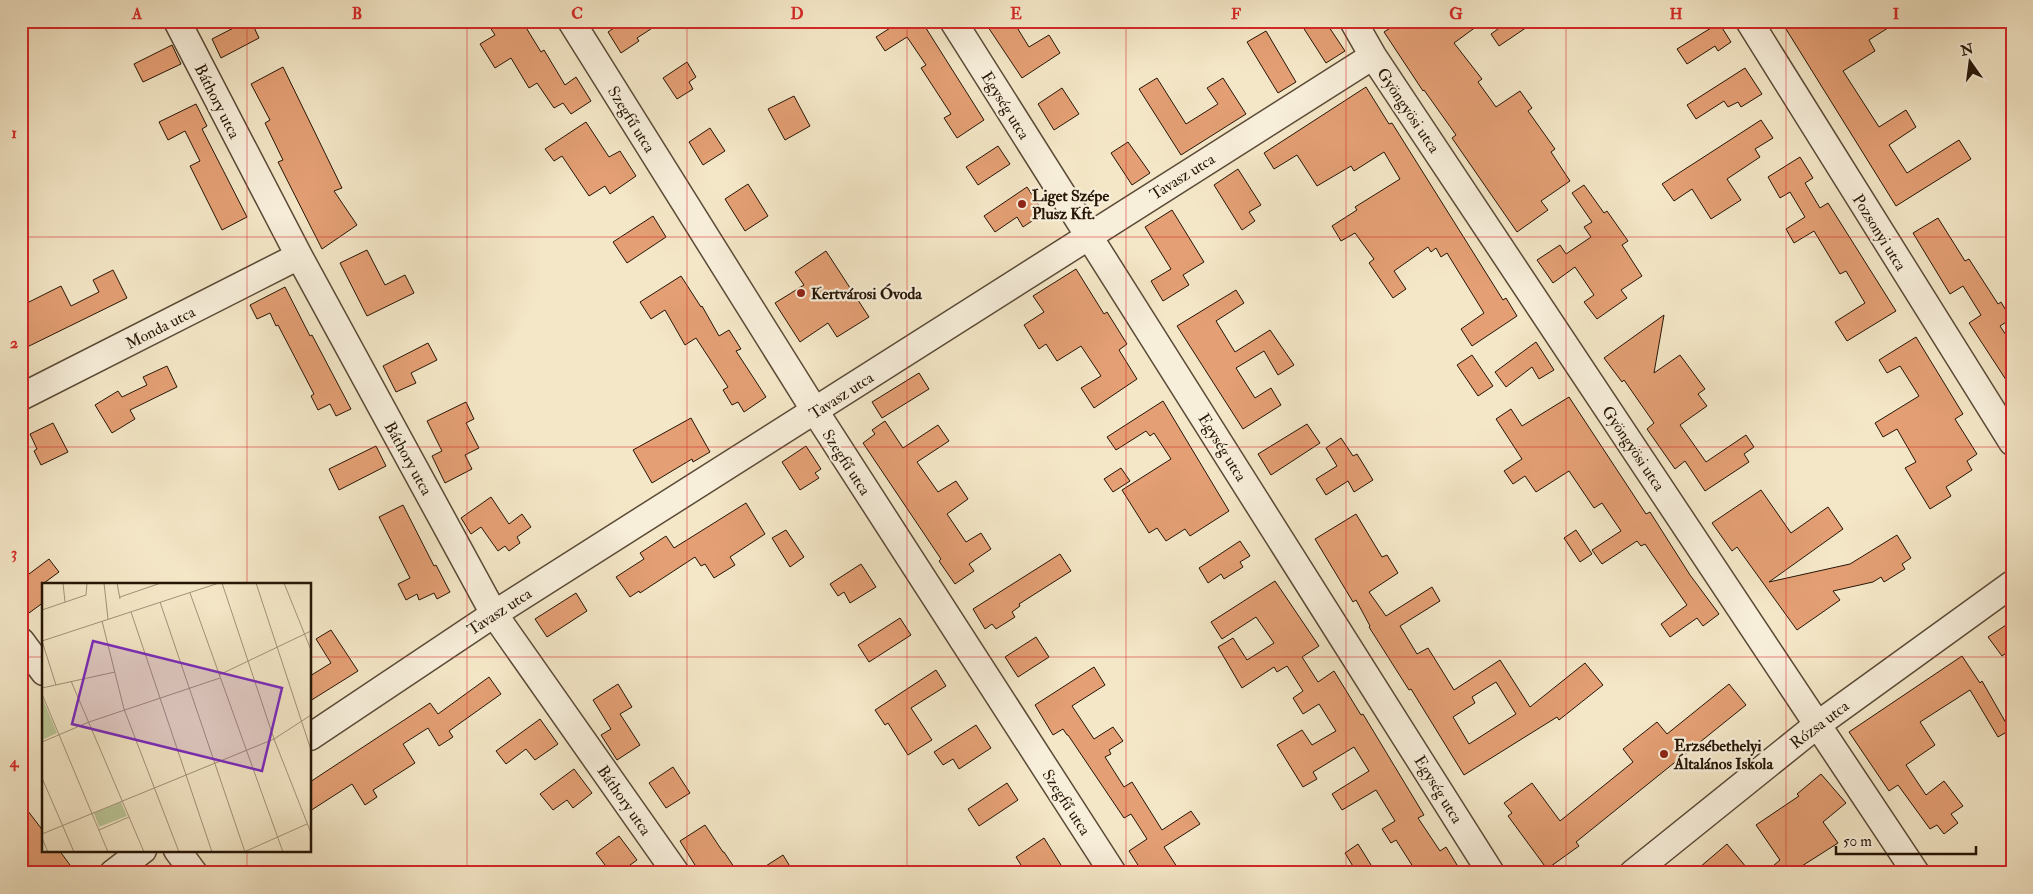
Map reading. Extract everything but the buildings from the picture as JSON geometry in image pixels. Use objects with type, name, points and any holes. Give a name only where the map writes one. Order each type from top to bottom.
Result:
[{"type":"street","name":"Báthory utca","points":[[177,21],[299,256],[494,614],[676,873]]},
{"type":"street","name":"Szegfű utca","points":[[571,21],[815,411],[1113,873]]},
{"type":"street","name":"Egység utca","points":[[953,21],[1491,873]]},
{"type":"street","name":"Pozsonyi utca","points":[[1749,21],[2012,442]]},
{"type":"street","name":"Gyöngyösi utca","points":[[1357,23],[1373,56],[1916,873]]},
{"type":"street","name":"Tavasz utca","points":[[311,736],[494,614],[1373,56]]},
{"type":"street","name":"Monda utca","points":[[21,397],[299,256]]},
{"type":"street","name":"Rózsa utca","points":[[1633,873],[1817,725],[2012,584]]},
{"type":"street","points":[[21,641],[42,669]]},
{"type":"street","points":[[113,873],[140,852]]},
{"type":"street","points":[[178,852],[194,873]]},
{"type":"place","name":"Liget Szépe Plusz Kft.","points":[[1022,204]]},
{"type":"place","name":"Kertvárosi Óvoda","points":[[801,293]]},
{"type":"place","name":"Erzsébethelyi Általános Iskola","points":[[1664,754]]}]
